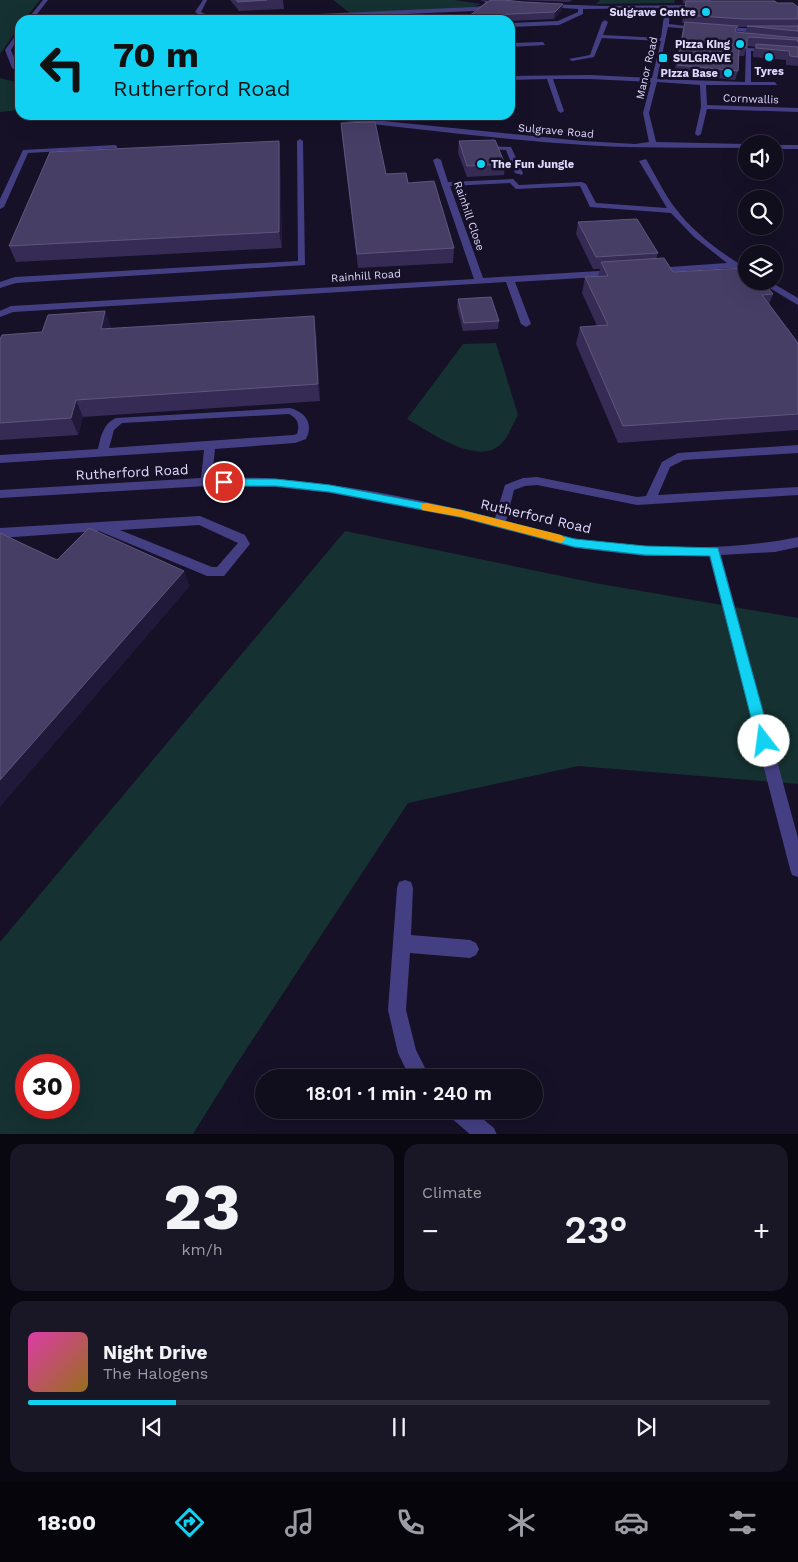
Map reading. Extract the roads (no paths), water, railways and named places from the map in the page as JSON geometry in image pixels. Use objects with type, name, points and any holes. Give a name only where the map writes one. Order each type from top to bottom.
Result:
[{"type":"street","points":[[34,15],[46,0]]},
{"type":"street","points":[[200,15],[198,12],[205,0]]},
{"type":"street","points":[[482,0],[514,4]]},
{"type":"street","points":[[549,0],[554,1]]},
{"type":"street","points":[[321,15],[474,9],[490,1]]},
{"type":"street","points":[[540,5],[580,6],[667,2],[705,6]]},
{"type":"street","name":"Manor Road","points":[[653,144],[646,113],[664,40],[667,2]]},
{"type":"street","points":[[515,25],[559,23],[581,13],[580,6]]},
{"type":"street","points":[[99,12],[110,12],[109,15]]},
{"type":"street","points":[[572,59],[592,56],[604,22]]},
{"type":"street","points":[[666,25],[703,28]]},
{"type":"street","points":[[712,29],[769,31]]},
{"type":"street","points":[[740,31],[740,39]]},
{"type":"street","points":[[692,34],[701,35]]},
{"type":"street","points":[[599,36],[664,40]]},
{"type":"street","points":[[15,38],[8,50],[15,68]]},
{"type":"street","points":[[515,46],[543,44]]},
{"type":"street","points":[[748,83],[748,49],[775,52]]},
{"type":"street","points":[[515,78],[590,77],[702,83],[775,84]]},
{"type":"street","points":[[550,78],[561,111]]},
{"type":"street","name":"Cornwallis","points":[[698,134],[704,107],[702,83]]},
{"type":"street","name":"Cornwallis","points":[[704,107],[798,110]]},
{"type":"street","name":"Sulgrave Road","points":[[351,120],[591,144],[738,146]]},
{"type":"street","points":[[484,148],[489,135]]},
{"type":"street","points":[[0,285],[15,280],[302,263],[300,141]]},
{"type":"street","points":[[783,146],[798,147]]},
{"type":"street","points":[[0,207],[25,151],[114,147]]},
{"type":"street","points":[[474,147],[508,148],[519,172]]},
{"type":"street","name":"Rainhill Close","points":[[438,160],[479,280]]},
{"type":"street","points":[[643,161],[673,211],[698,236],[738,267]]},
{"type":"street","points":[[446,184],[513,181],[516,187],[582,184],[593,205],[673,211]]},
{"type":"street","points":[[649,271],[735,265]]},
{"type":"street","name":"Rainhill Road","points":[[0,314],[11,309],[629,272]]},
{"type":"street","points":[[509,278],[526,324]]},
{"type":"street","points":[[777,290],[798,302]]},
{"type":"street","points":[[0,459],[295,439],[302,436],[304,430],[303,420],[299,414],[290,411],[120,420],[112,423],[108,429],[103,452]]},
{"type":"street","points":[[206,482],[210,446]]},
{"type":"street","points":[[650,500],[666,465],[682,456],[798,449]]},
{"type":"street","points":[[500,524],[509,488],[523,482],[537,481],[637,501],[798,491]]},
{"type":"street","name":"Rutherford Road","points":[[0,494],[206,482],[276,483],[330,489],[461,514],[575,543],[645,551],[714,552],[776,547],[798,542]]},
{"type":"street","points":[[0,533],[200,520],[241,538],[244,544],[220,572],[211,572],[101,527]]},
{"type":"street","points":[[714,552],[798,869]]},
{"type":"street","points":[[404,888],[397,1010],[407,1053],[417,1069]]},
{"type":"street","points":[[401,943],[470,949]]},
{"type":"street","points":[[468,1119],[487,1134]]},
{"type":"place","name":"Sulgrave Centre","points":[[706,12]]},
{"type":"place","name":"Pizza King","points":[[740,44]]},
{"type":"place","name":"Tyres","points":[[769,57]]},
{"type":"place","name":"SULGRAVE","points":[[663,58]]},
{"type":"place","name":"Pizza Base","points":[[728,73]]},
{"type":"place","name":"The Fun Jungle","points":[[481,164]]}]
